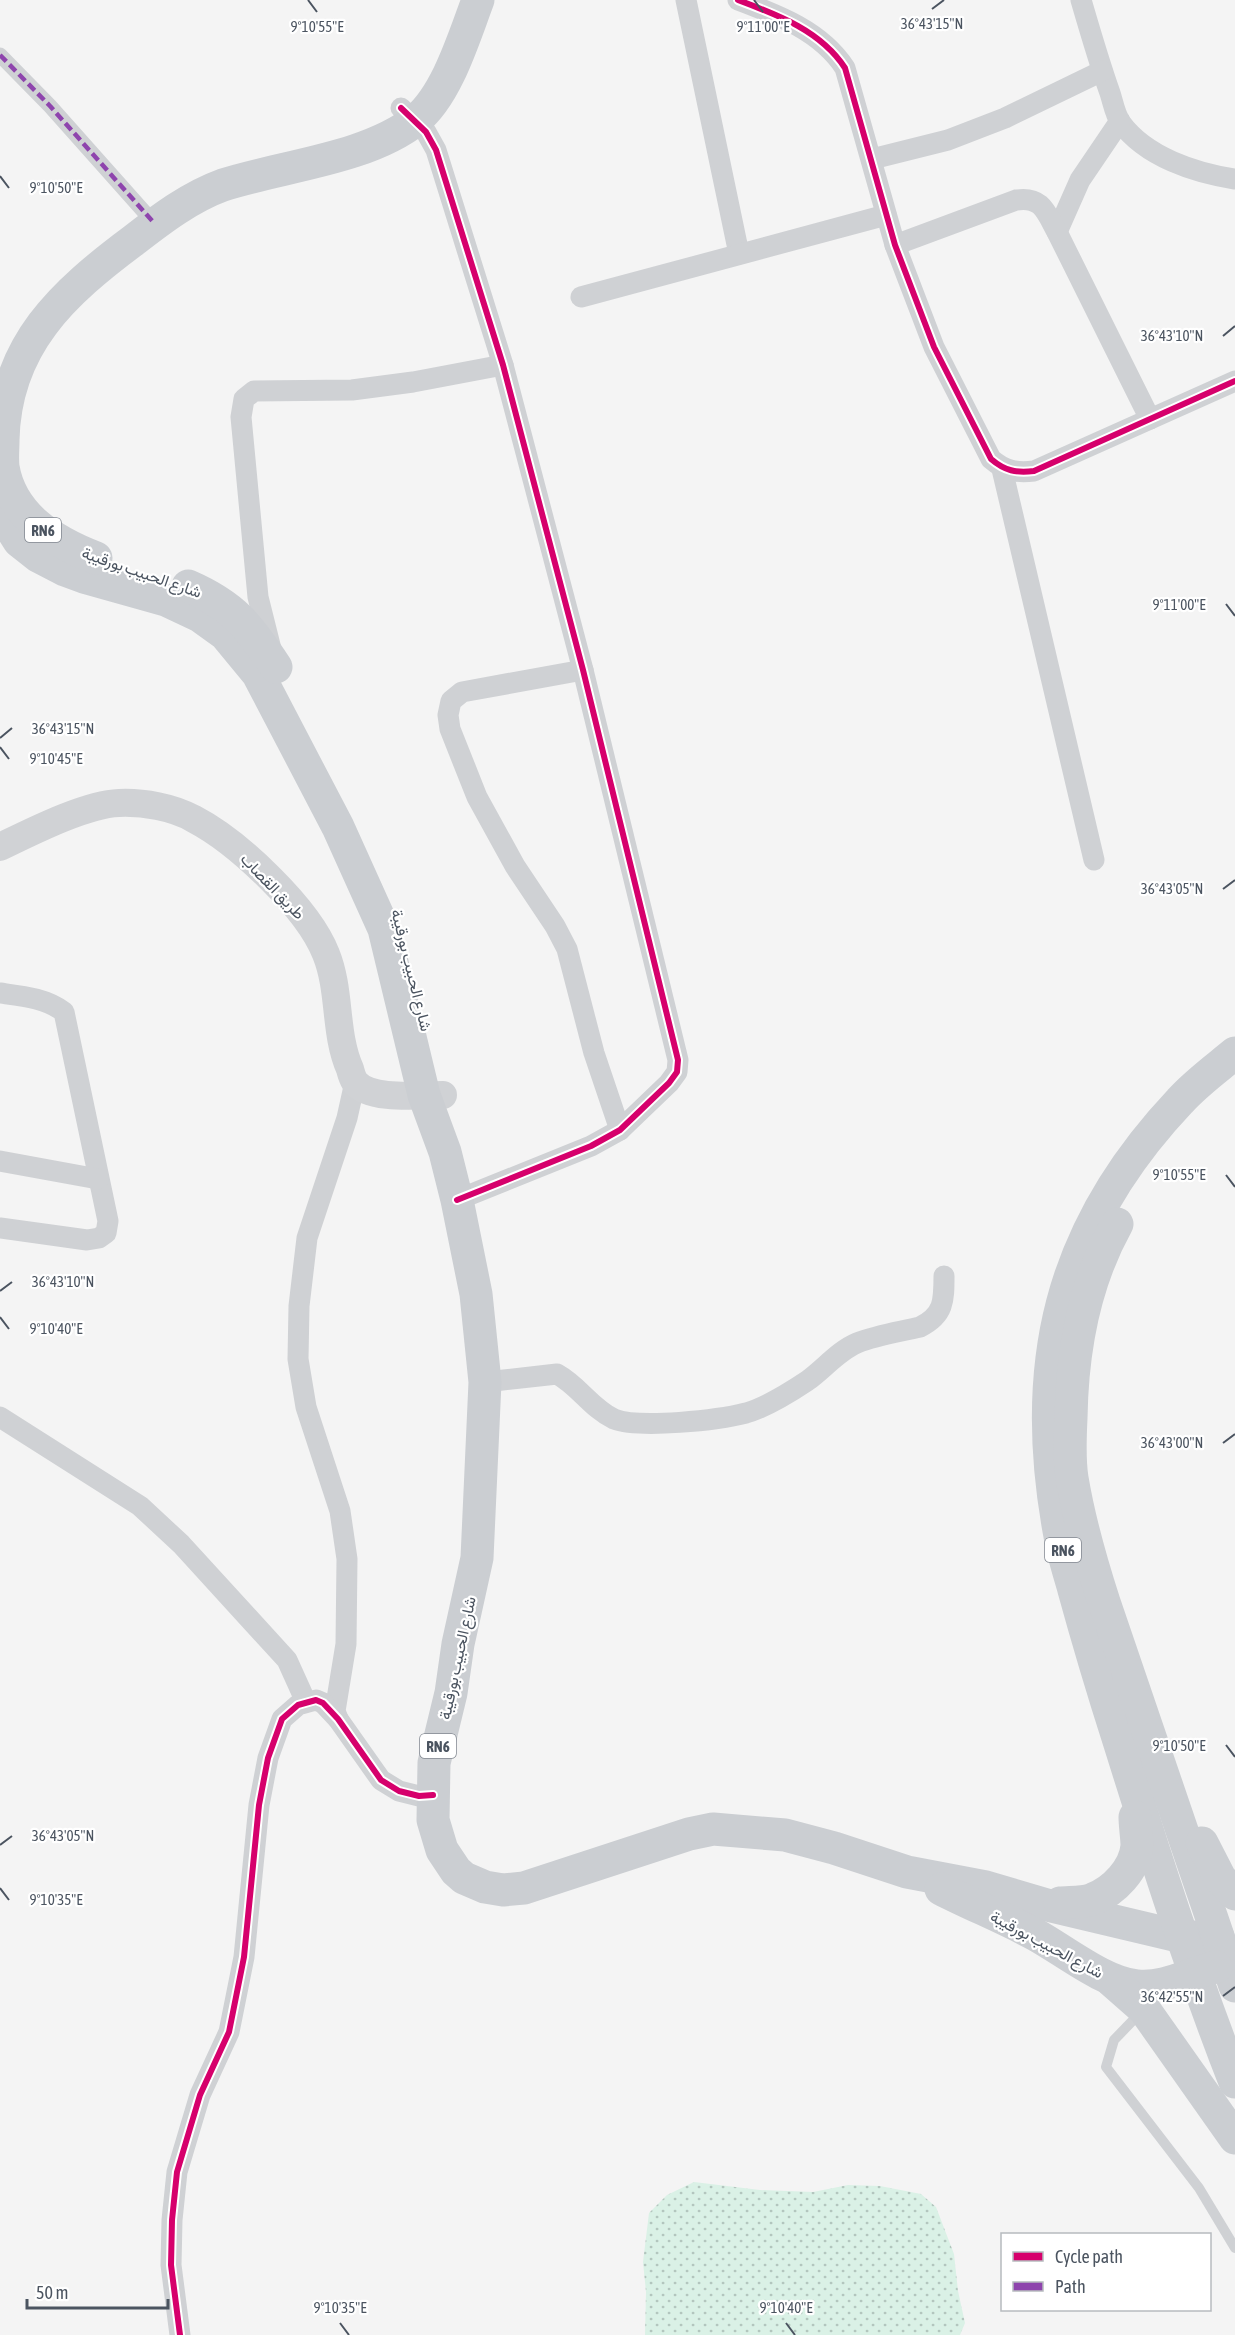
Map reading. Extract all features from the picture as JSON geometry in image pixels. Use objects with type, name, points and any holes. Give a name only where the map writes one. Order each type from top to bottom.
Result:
[{"type":"main road","name":"شارع الحبيب بورقيبة","points":[[408,114],[427,76],[457,0]]},
{"type":"main road","name":"شارع الحبيب بورقيبة","points":[[434,1095],[384,930],[338,827],[258,674],[225,634],[200,616],[166,600],[65,570],[38,556],[19,541],[2,497],[4,421],[6,402],[17,366],[30,340],[76,271],[85,250],[147,216],[175,186],[203,173],[347,135],[430,104],[446,77],[478,0]]},
{"type":"main road","name":"شارع الحبيب بورقيبة","points":[[0,362],[21,319],[46,286],[76,271]]},
{"type":"main road","name":"شارع الحبيب بورقيبة","points":[[2,497],[15,499],[29,518],[67,547],[108,562],[176,581],[218,601],[235,613],[251,629],[276,667],[315,739],[380,869],[403,922],[445,1152],[476,1294],[485,1382],[477,1558],[458,1644],[451,1693],[434,1763],[433,1820],[442,1850],[456,1871],[464,1878],[485,1887],[503,1890],[524,1888],[689,1834],[713,1829],[785,1835],[907,1872],[986,1887],[1047,1905],[1182,1937],[1230,1957]]},
{"type":"main road","name":"طريق القصاب","points":[[0,847],[45,826],[102,805],[119,803],[159,806],[193,818],[253,862],[308,923],[326,954],[337,1000],[342,1045],[355,1082]]},
{"type":"main road","name":"RN6","points":[[1235,1053],[1181,1099],[1134,1155],[1100,1207],[1076,1262],[1059,1311],[1050,1361],[1047,1407],[1049,1463],[1060,1538],[1089,1647],[1182,1937],[1235,2082]]},
{"type":"main road","name":"RN6","points":[[1230,1957],[1087,1549],[1072,1476],[1071,1386],[1077,1336],[1092,1284],[1110,1236],[1138,1186],[1175,1137],[1220,1092],[1235,1081]]},
{"type":"main road","points":[[355,1082],[368,1091],[379,1094],[434,1095]]},
{"type":"main road","points":[[1104,1602],[1152,1710],[1193,1814],[1204,1849],[1220,1878],[1235,1894]]},
{"type":"main road","points":[[1047,1905],[1091,1900],[1107,1892],[1123,1877],[1132,1863],[1137,1846],[1133,1786]]},
{"type":"main road","name":"شارع الحبيب بورقيبة","points":[[907,1872],[1034,1934],[1107,1977],[1136,1986],[1175,1982],[1230,1957]]},
{"type":"main road","points":[[1107,1977],[1143,2009],[1235,2138]]},
{"type":"street","points":[[686,0],[740,254]]},
{"type":"street","points":[[738,0],[789,21],[822,42],[837,55],[850,82],[895,245],[934,347],[991,459],[1002,469],[1018,472],[1034,471],[1235,381]]},
{"type":"street","points":[[1081,0],[1120,122],[1139,142],[1158,153],[1183,165],[1235,179]]},
{"type":"street","points":[[0,55],[50,106],[147,216]]},
{"type":"street","points":[[872,159],[948,140],[1005,118],[1102,71]]},
{"type":"street","points":[[408,114],[436,150],[503,365],[583,670],[678,1060],[677,1072],[669,1083],[620,1130],[591,1146],[457,1200]]},
{"type":"street","points":[[1057,232],[1080,180],[1120,122]]},
{"type":"street","points":[[895,245],[1016,200],[1035,201],[1044,208],[1057,232],[1150,419]]},
{"type":"street","points":[[581,297],[886,215]]},
{"type":"street","points":[[276,667],[258,597],[241,417],[244,399],[254,391],[352,390],[413,382],[503,365]]},
{"type":"street","points":[[1002,469],[1094,860]]},
{"type":"street","points":[[583,670],[462,692],[451,701],[447,715],[450,729],[477,797],[515,866],[555,926],[567,949],[594,1053],[620,1130]]},
{"type":"street","points":[[0,993],[41,1000],[64,1012],[108,1221],[106,1233],[99,1238],[87,1240],[0,1228]]},
{"type":"street","points":[[338,1719],[335,1711],[346,1644],[347,1559],[340,1511],[306,1407],[298,1359],[299,1306],[306,1238],[347,1118],[355,1082]]},
{"type":"street","points":[[0,1161],[98,1179]]},
{"type":"street","points":[[485,1382],[557,1374],[564,1377],[591,1405],[615,1419],[630,1422],[706,1420],[747,1413],[808,1381],[831,1360],[856,1343],[920,1328],[927,1324],[934,1318],[944,1301],[944,1276]]},
{"type":"street","points":[[0,1417],[140,1506],[181,1544],[286,1660],[306,1702]]},
{"type":"street","points":[[180,2335],[171,2265],[172,2220],[177,2172],[200,2095],[229,2032],[244,1957],[259,1805],[268,1758],[282,1719],[298,1705],[316,1700],[323,1703],[338,1719],[381,1780],[399,1791],[419,1796],[433,1795]]},
{"type":"lane","points":[[1143,2009],[1114,2040],[1106,2067],[1199,2188],[1235,2248]]},
{"type":"green space","points":[[694,2182],[760,2190],[813,2192],[848,2185],[880,2186],[921,2194],[936,2207],[954,2254],[958,2291],[965,2323],[960,2335],[645,2335],[646,2292],[643,2262],[649,2213],[667,2195]]},
{"type":"marked path","points":[[0,55],[50,106],[155,224]]},
{"type":"cycle path","points":[[738,0],[783,18],[811,34],[824,44],[845,68],[895,245],[934,347],[991,459],[996,463],[1011,470],[1034,471],[1235,381]]},
{"type":"cycle path","points":[[401,108],[426,132],[436,150],[503,365],[583,670],[678,1060],[677,1072],[669,1083],[620,1130],[591,1146],[457,1200]]},
{"type":"cycle path","points":[[180,2335],[171,2265],[172,2220],[177,2172],[200,2095],[229,2032],[244,1957],[259,1805],[268,1758],[282,1719],[298,1705],[316,1700],[323,1703],[338,1719],[381,1780],[399,1791],[419,1796],[433,1795]]}]
